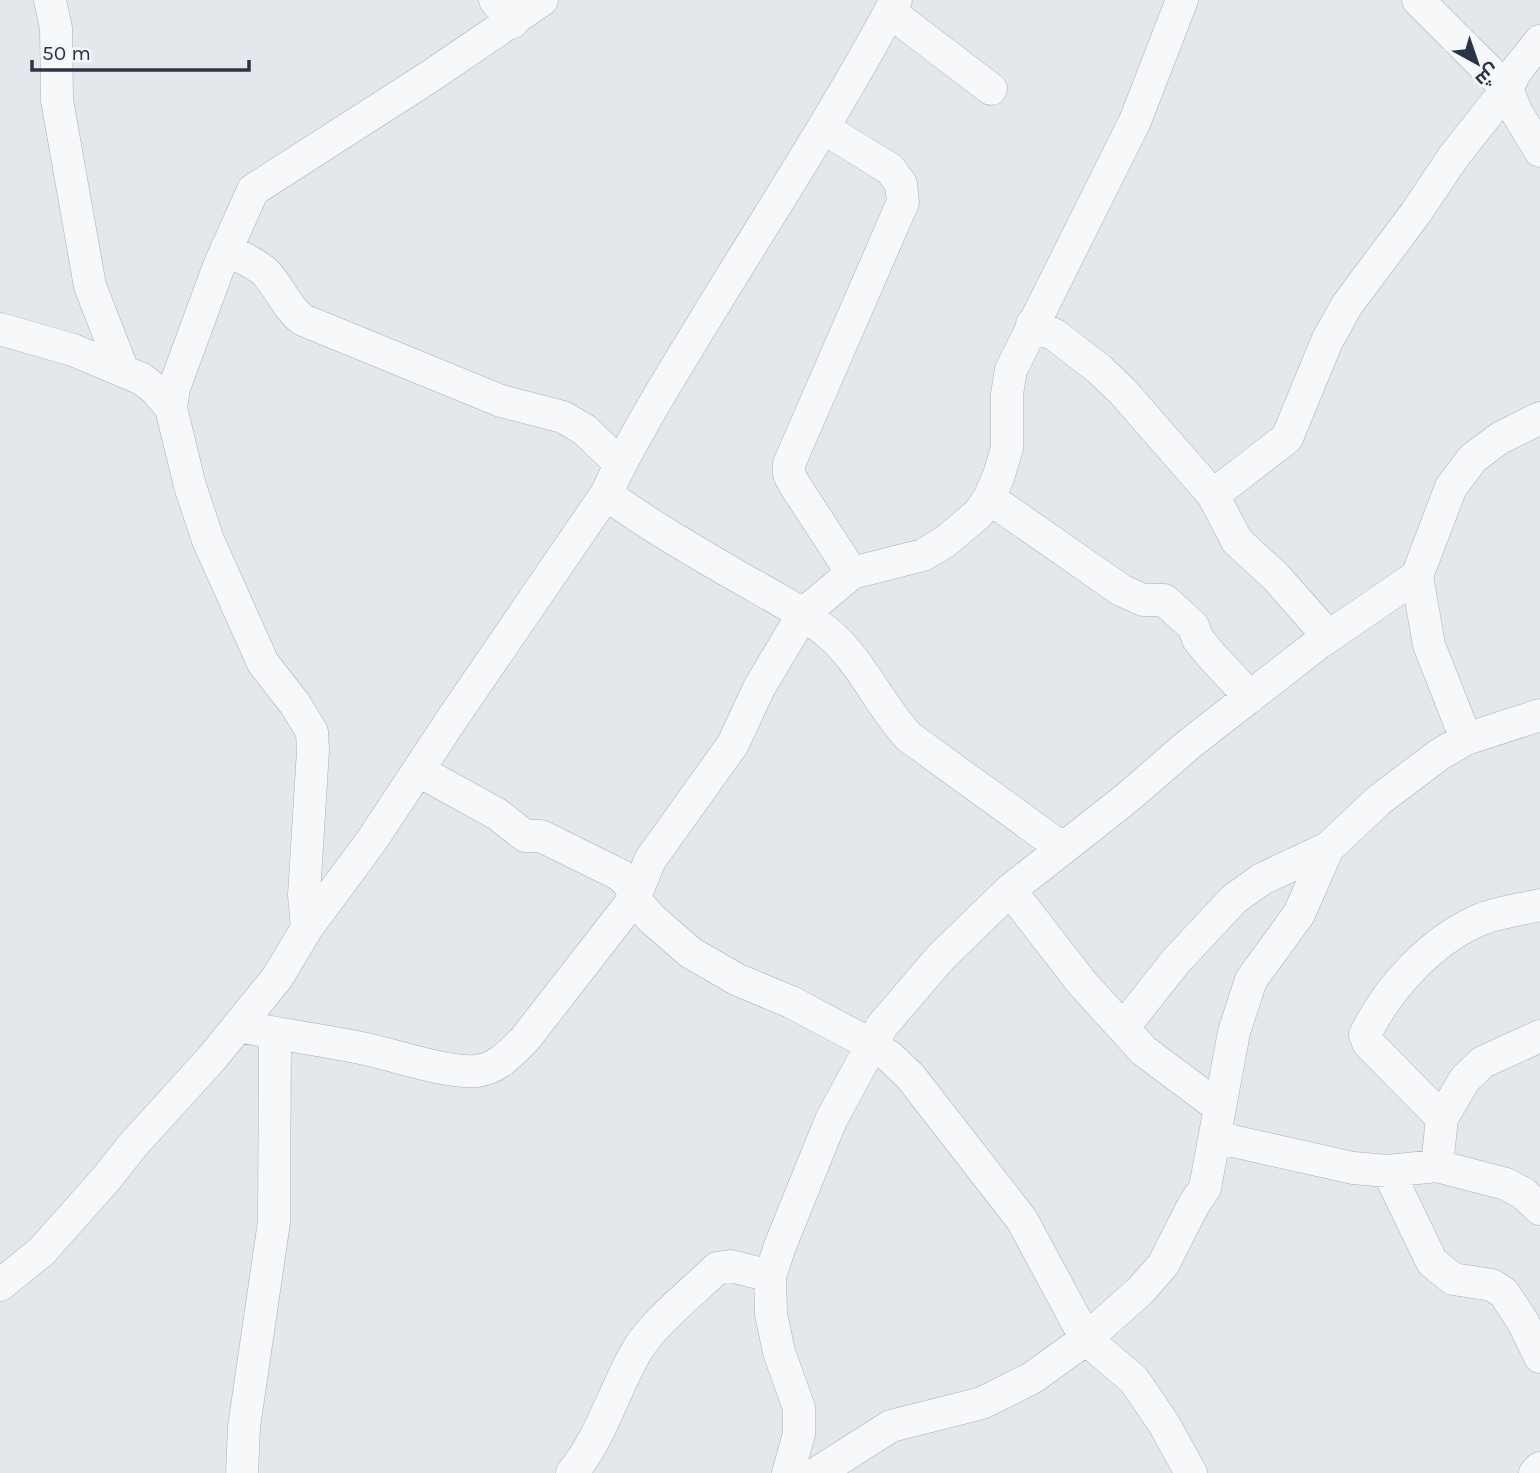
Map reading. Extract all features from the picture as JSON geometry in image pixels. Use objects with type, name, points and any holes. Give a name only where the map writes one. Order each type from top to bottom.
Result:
[{"type":"street","points":[[50,0],[56,28],[57,100],[90,286],[123,371]]},
{"type":"street","points":[[307,928],[304,895],[312,732],[295,704],[263,663],[208,540],[190,486],[171,408],[174,388],[226,248],[253,190],[504,11],[542,0]]},
{"type":"street","points":[[238,1026],[474,1071],[491,1067],[506,1058],[525,1039],[634,899],[650,860],[733,744],[760,688],[803,614],[852,573],[922,555],[946,541],[968,524],[989,498],[1007,448],[1007,394],[1011,370],[1135,121],[1182,0]]},
{"type":"street","points":[[1418,0],[1507,89],[1517,113],[1540,151]]},
{"type":"street","points":[[0,1285],[42,1251],[212,1058],[277,978],[307,928],[372,840],[461,705],[606,495],[621,464],[750,246],[825,128],[893,6],[991,89]]},
{"type":"street","points":[[1213,495],[1287,438],[1327,341],[1347,305],[1540,41]]},
{"type":"street","points":[[825,128],[890,169],[901,184],[903,202],[789,464],[789,474],[794,484],[852,573]]},
{"type":"street","points":[[226,248],[263,271],[279,289],[293,313],[303,320],[501,401],[563,416],[585,430],[621,464]]},
{"type":"street","points":[[1032,324],[1055,335],[1099,369],[1123,392],[1213,495],[1237,541],[1276,577],[1328,636]]},
{"type":"street","points":[[0,329],[73,350],[142,379],[156,390],[171,408]]},
{"type":"street","points":[[1466,739],[1429,645],[1417,576],[1451,486],[1473,458],[1500,438],[1540,418]]},
{"type":"street","points":[[606,495],[650,526],[803,614],[830,634],[848,654],[909,737],[1062,848]]},
{"type":"street","points":[[989,498],[1121,590],[1143,600],[1164,600],[1193,626],[1198,639],[1210,654],[1250,696]]},
{"type":"street","points":[[788,1473],[799,1434],[799,1408],[779,1352],[771,1314],[770,1276],[831,1120],[882,1026],[941,957],[1010,890],[1250,696],[1328,636],[1417,576]]},
{"type":"street","points":[[1123,1028],[1176,961],[1234,899],[1262,879],[1328,849],[1379,800],[1440,754],[1466,739],[1540,716]]},
{"type":"street","points":[[419,771],[497,814],[524,836],[541,836],[620,875],[630,885],[634,899],[652,919],[691,953],[738,980],[791,1002],[890,1057],[910,1076],[1022,1220],[1086,1339],[1134,1380],[1164,1424],[1191,1473]]},
{"type":"street","points":[[817,1473],[891,1426],[982,1403],[1032,1378],[1086,1339],[1140,1291],[1163,1265],[1205,1188],[1234,1032],[1251,980],[1299,914],[1328,849]]},
{"type":"street","points":[[1010,890],[1082,983],[1144,1051],[1217,1122],[1353,1168],[1388,1171],[1437,1166],[1506,1184],[1523,1193],[1540,1209]]},
{"type":"street","points":[[1441,1118],[1368,1043],[1365,1035],[1398,983],[1447,938],[1478,920],[1540,905]]},
{"type":"street","points":[[242,1473],[244,1427],[274,1222],[275,1033]]},
{"type":"street","points":[[1437,1166],[1441,1118],[1465,1079],[1483,1062],[1540,1036]]},
{"type":"street","points":[[1388,1171],[1432,1262],[1453,1279],[1492,1284],[1504,1293],[1523,1322],[1540,1357]]},
{"type":"street","points":[[572,1473],[585,1458],[636,1352],[649,1334],[717,1268],[732,1266],[770,1276]]},
{"type":"street","points":[[1535,1473],[1540,1468]]}]
